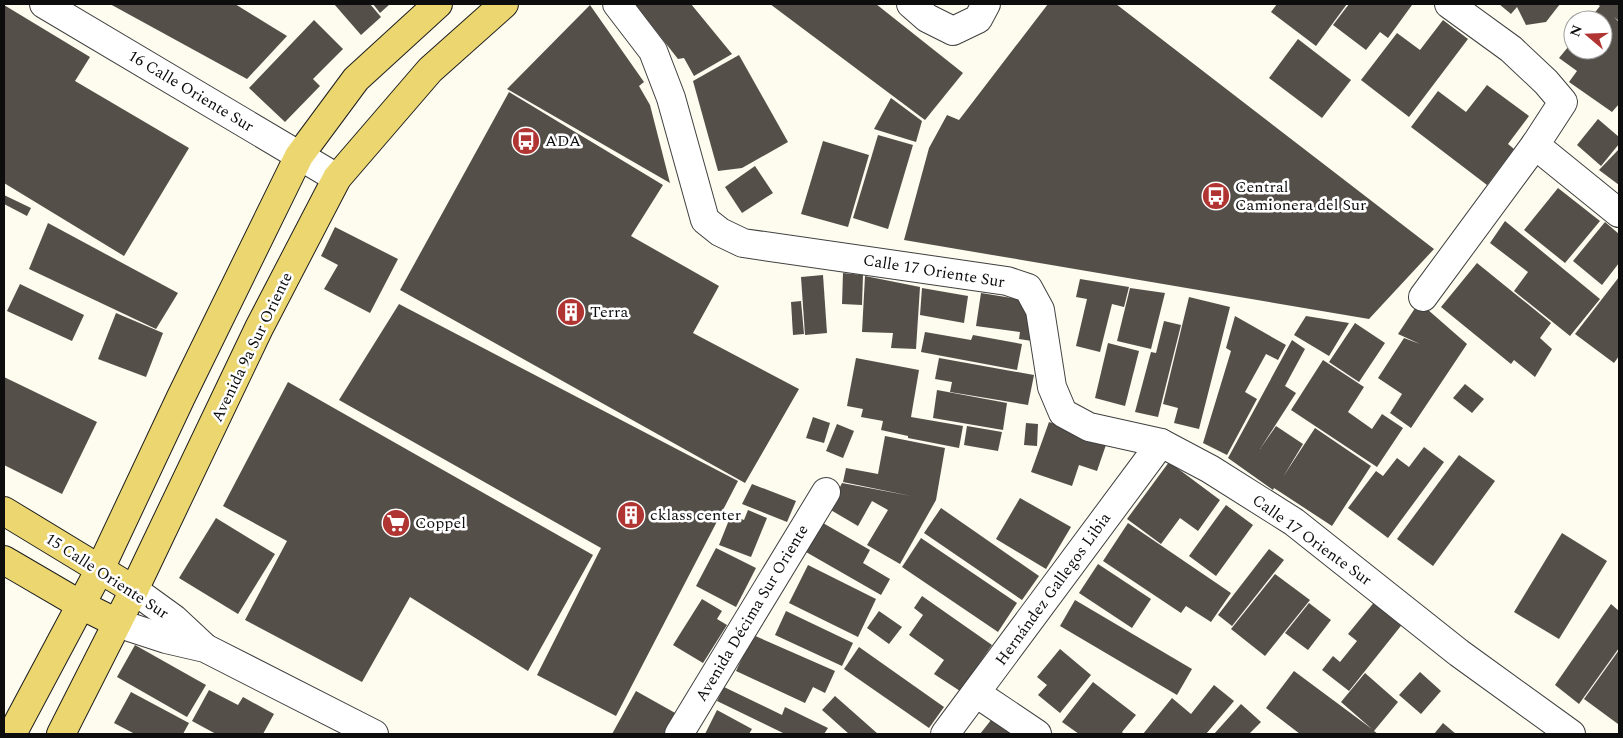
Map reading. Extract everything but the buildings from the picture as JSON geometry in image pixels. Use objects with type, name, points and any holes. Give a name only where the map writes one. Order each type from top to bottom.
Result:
[{"type":"main road","points":[[12,734],[100,568],[299,156],[356,79],[438,4]]},
{"type":"main road","name":"Avenida 9a Sur Oriente","points":[[61,734],[134,590],[260,328],[337,178],[430,70],[504,4]]},
{"type":"main road","name":"15 Calle Oriente Sur","points":[[4,511],[134,590]]},
{"type":"main road","name":"15 Calle Oriente Sur","points":[[4,560],[81,605],[117,623]]},
{"type":"street","name":"16 Calle Oriente Sur","points":[[44,4],[337,178]]},
{"type":"street","name":"Calle 17 Oriente Sur","points":[[618,4],[653,51],[671,98],[706,220],[720,232],[743,243],[1007,281],[1028,288],[1040,310],[1052,387],[1064,413],[1089,427],[1161,444],[1210,469],[1294,522],[1459,653],[1571,734]]},
{"type":"street","points":[[912,4],[927,18],[953,31],[978,19],[986,4]]},
{"type":"street","points":[[1424,297],[1536,145],[1563,102],[1546,82],[1511,49],[1449,4]]},
{"type":"street","points":[[1536,145],[1619,213]]},
{"type":"street","name":"Hernández Gallegos Libia","points":[[945,734],[1161,444]]},
{"type":"street","name":"Avenida Décima Sur Oriente","points":[[679,734],[826,492]]},
{"type":"street","name":"15 Calle Oriente Sur","points":[[134,590],[174,619],[205,648]]},
{"type":"street","name":"15 Calle Oriente Sur","points":[[117,623],[166,639],[205,648],[374,734]]},
{"type":"street","points":[[976,693],[1037,734]]},
{"type":"place","name":"ADA","points":[[526,141]]},
{"type":"place","name":"Central Camionera del Sur","points":[[1216,196]]},
{"type":"place","name":"Terra","points":[[571,312]]},
{"type":"place","name":"cklass center","points":[[631,515]]},
{"type":"place","name":"Coppel","points":[[396,523]]}]
